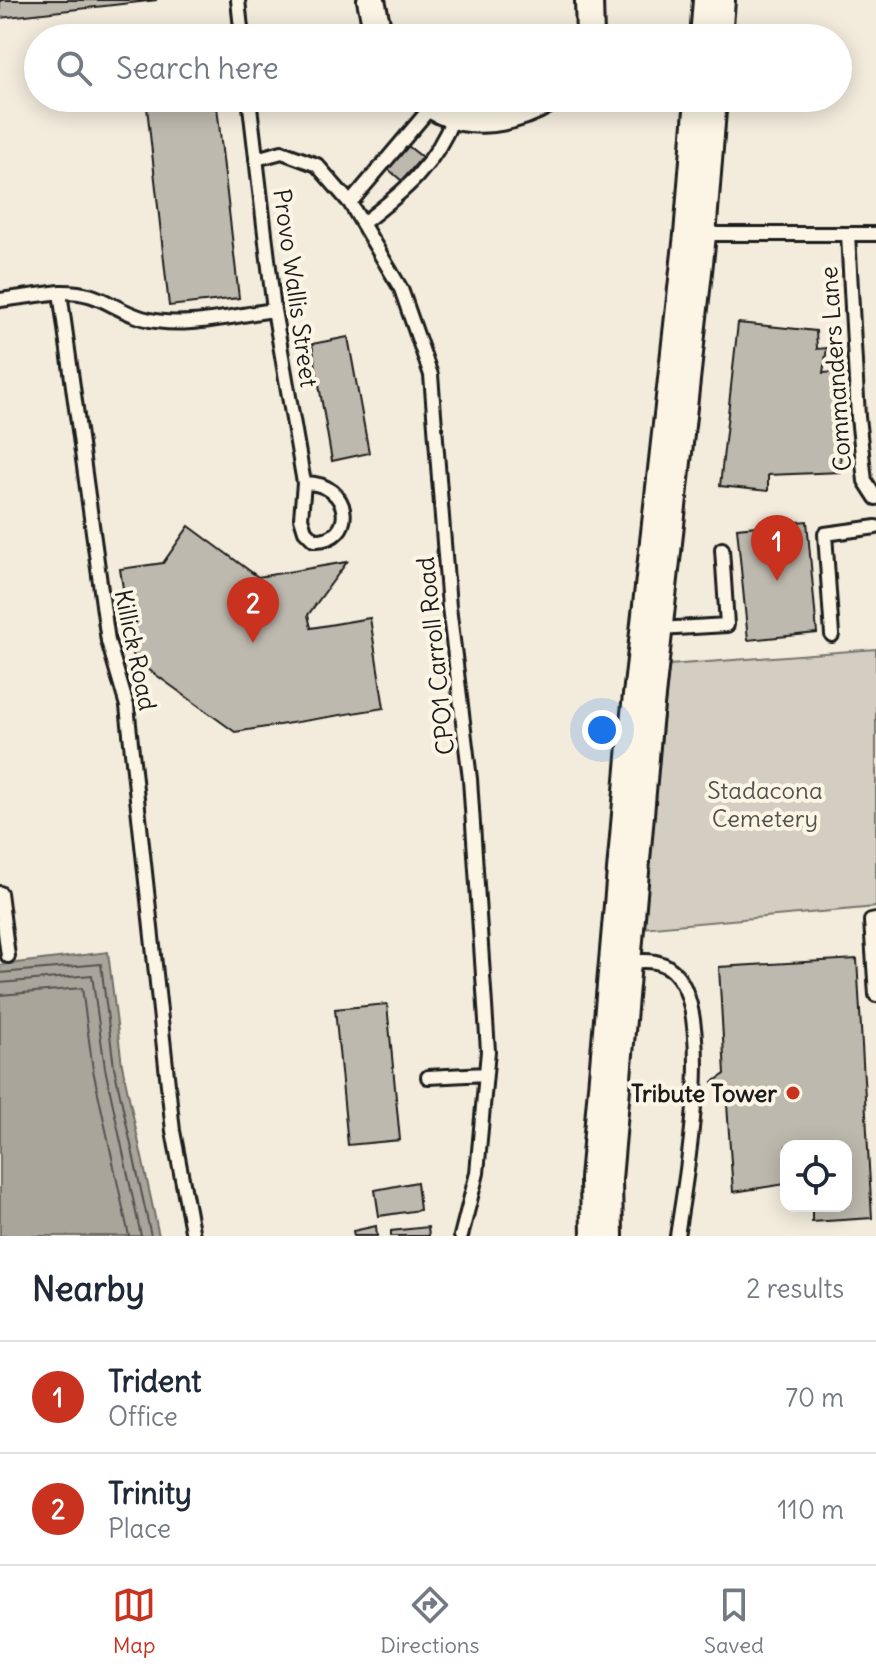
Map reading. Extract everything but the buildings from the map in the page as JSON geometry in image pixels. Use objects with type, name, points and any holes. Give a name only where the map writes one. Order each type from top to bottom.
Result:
[{"type":"main road","points":[[712,24],[714,0]]},
{"type":"main road","points":[[602,1236],[601,1179],[620,962],[705,112]]},
{"type":"street","points":[[371,0],[376,24]]},
{"type":"street","points":[[589,0],[590,24]]},
{"type":"street","points":[[452,112],[472,119],[509,116],[518,112]]},
{"type":"lane","points":[[238,0],[241,24]]},
{"type":"lane","name":"Provo Wallis Street","points":[[251,112],[274,310],[304,483],[301,518],[305,531],[314,540],[327,541],[337,534],[342,524],[343,511],[337,495],[319,482],[304,483]]},
{"type":"lane","points":[[350,203],[432,112]]},
{"type":"lane","points":[[363,223],[397,197],[440,151],[437,112]]},
{"type":"lane","name":"CPO1 Carroll Road","points":[[256,159],[282,152],[317,165],[350,203],[401,289],[431,375],[449,607],[470,779],[487,1036],[477,1173],[461,1236]]},
{"type":"lane","name":"Commanders Lane","points":[[848,234],[858,417],[865,481],[876,498]]},
{"type":"lane","points":[[695,235],[876,234]]},
{"type":"lane","points":[[0,300],[60,292],[87,292],[142,318],[171,322],[274,310]]},
{"type":"lane","name":"Killick Road","points":[[60,292],[108,641],[127,706],[173,1131],[193,1236]]},
{"type":"lane","points":[[832,635],[825,534],[876,527]]},
{"type":"lane","points":[[652,629],[727,625],[722,549]]},
{"type":"lane","points":[[0,893],[8,956]]},
{"type":"lane","points":[[873,920],[876,995]]},
{"type":"lane","points":[[620,962],[655,961],[670,968],[683,983],[689,1000],[697,1074],[692,1135],[677,1236]]},
{"type":"lane","points":[[428,1077],[486,1074]]},
{"type":"green space","name":"Stadacona Cemetery","points":[[876,649],[876,907],[642,928],[669,665]]},
{"type":"water","points":[[108,952],[122,1065],[159,1236],[0,1236],[0,965]]},
{"type":"place","name":"Trident","points":[[777,581]]},
{"type":"place","name":"Trinity","points":[[253,643]]},
{"type":"place","name":"Tribute Tower","points":[[793,1093]]}]
